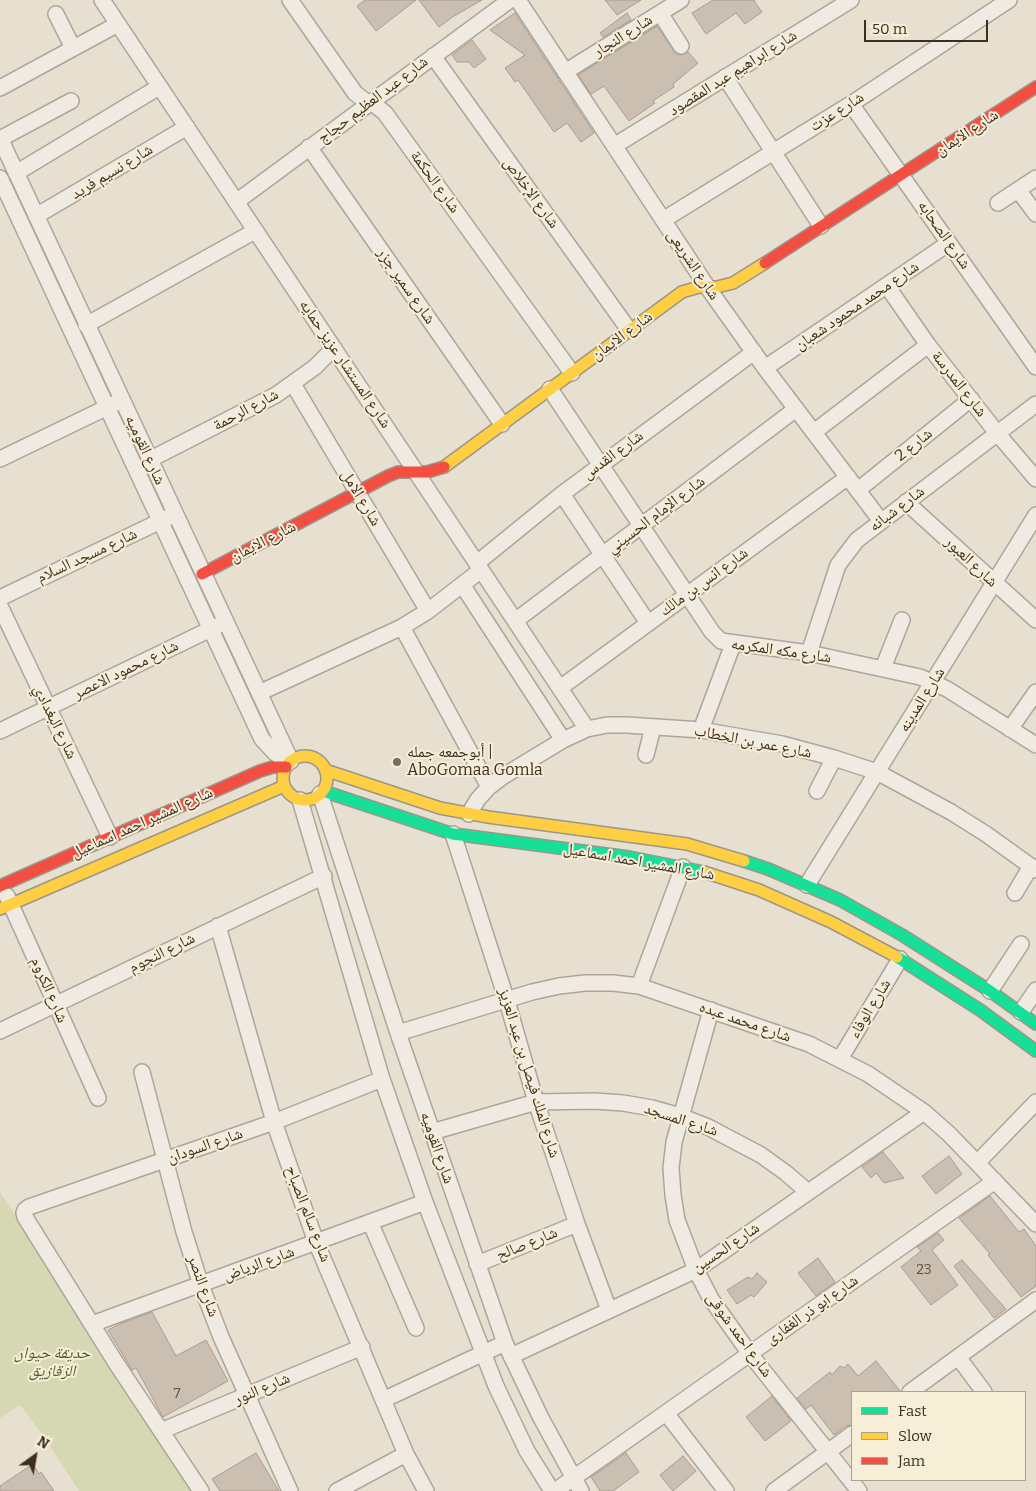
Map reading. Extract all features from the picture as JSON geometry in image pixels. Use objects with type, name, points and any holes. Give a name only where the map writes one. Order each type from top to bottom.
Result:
[{"type":"street","name":"شارع المستشار عزيز حمايه","points":[[102,0],[588,729]]},
{"type":"street","name":"شارع الحكمة","points":[[291,0],[355,93],[385,113],[572,373]]},
{"type":"street","name":"شارع عبد العظيم حجاج","points":[[236,202],[510,0]]},
{"type":"street","name":"شارع الشريعى","points":[[518,0],[708,288],[765,368],[880,521]]},
{"type":"street","name":"شارع النجار","points":[[565,72],[681,0]]},
{"type":"street","name":"شارع ابراهيم عبد المقصود","points":[[614,146],[851,0]]},
{"type":"street","name":"شارع عزت","points":[[663,220],[851,104],[1010,0]]},
{"type":"street","points":[[660,13],[681,46]]},
{"type":"street","points":[[56,14],[73,48]]},
{"type":"street","points":[[0,88],[118,24]]},
{"type":"street","name":"شارع الإخلاص","points":[[432,56],[630,330]]},
{"type":"street","points":[[725,77],[821,226]]},
{"type":"street","points":[[16,173],[159,87]]},
{"type":"street","name":"شارع الايمان","points":[[202,574],[398,472],[427,472],[446,466],[682,292],[699,287],[725,286],[733,283],[1036,87]]},
{"type":"street","points":[[0,138],[71,101]]},
{"type":"street","name":"شارع الصحابه","points":[[851,104],[1036,367]]},
{"type":"street","name":"شارع نسيم فريد","points":[[36,216],[186,128]]},
{"type":"street","name":"شارع القوميه","points":[[0,138],[149,460],[168,518],[218,626],[262,738],[288,764]]},
{"type":"street","name":"شارع سمير جزر","points":[[309,148],[502,424]]},
{"type":"street","name":"شارع القوميه","points":[[0,178],[108,407],[168,518],[202,574],[218,626],[259,693],[288,764]]},
{"type":"street","points":[[998,203],[1036,178]]},
{"type":"street","points":[[1018,190],[1036,214]]},
{"type":"street","points":[[86,325],[256,231]]},
{"type":"street","name":"شارع محمد محمود شعبان","points":[[765,368],[949,243]]},
{"type":"street","name":"شارع المدرسة","points":[[886,286],[928,345],[1036,479]]},
{"type":"street","points":[[814,432],[928,345]]},
{"type":"street","name":"شارع الرحمة","points":[[149,460],[276,395],[315,367],[334,348]]},
{"type":"street","name":"شارع القدس","points":[[259,693],[402,627],[428,611],[463,586],[479,567],[562,494],[754,352]]},
{"type":"street","name":"شارع الامل","points":[[293,384],[428,611]]},
{"type":"street","name":"شارع مكه المكرمه","points":[[550,389],[687,595],[716,637],[721,641],[809,653],[920,677],[933,682],[1036,745]]},
{"type":"street","name":"شارع 2","points":[[858,490],[971,399]]},
{"type":"street","points":[[0,459],[122,401]]},
{"type":"street","name":"شارع شبانه","points":[[809,653],[838,565],[857,540],[1036,404]]},
{"type":"street","name":"شارع الإمام الحسيني","points":[[515,621],[796,409]]},
{"type":"street","name":"شارع انس بن مالك","points":[[560,688],[848,477]]},
{"type":"street","points":[[562,494],[648,623]]},
{"type":"street","name":"شارع العبور","points":[[906,502],[1036,620]]},
{"type":"street","name":"شارع المدينه","points":[[807,885],[1036,515]]},
{"type":"street","name":"شارع مسجد السلام","points":[[0,598],[168,518]]},
{"type":"street","points":[[463,586],[563,740]]},
{"type":"street","name":"شارع البغدادي","points":[[0,606],[110,837]]},
{"type":"street","points":[[883,668],[902,620]]},
{"type":"street","name":"شارع محمود الاعصر","points":[[0,731],[218,626]]},
{"type":"street","points":[[402,627],[489,787]]},
{"type":"street","points":[[701,730],[733,644]]},
{"type":"street","points":[[1010,729],[1036,692]]},
{"type":"street","name":"شارع عمر بن الخطاب","points":[[469,814],[489,787],[502,777],[563,740],[588,729],[607,725],[701,730],[782,744],[877,772],[958,816],[1034,868]]},
{"type":"street","points":[[646,755],[653,727]]},
{"type":"street","points":[[301,756],[307,756],[318,761],[325,770],[327,781],[321,793],[311,800],[300,800],[293,797],[284,786],[282,780],[288,764],[301,756]]},
{"type":"street","points":[[817,791],[834,758]]},
{"type":"street","name":"شارع المشير احمد اسماعيل","points":[[1,884],[260,771],[288,764]]},
{"type":"street","name":"شارع المشير احمد اسماعيل","points":[[325,770],[440,808],[469,814],[687,844],[730,856],[807,885],[840,900],[902,935],[990,991],[1036,1024]]},
{"type":"street","name":"شارع المشير احمد اسماعيل","points":[[5,906],[284,786]]},
{"type":"street","name":"شارع القوميه","points":[[321,793],[398,1033],[508,1349],[541,1418],[578,1485]]},
{"type":"street","name":"شارع المشير احمد اسماعيل","points":[[321,793],[453,834],[629,857],[683,867],[722,877],[796,905],[900,960],[980,1010],[1036,1051]]},
{"type":"street","name":"شارع القوميه","points":[[300,800],[324,876],[382,1079],[425,1202],[482,1353],[510,1419],[527,1451],[554,1491]]},
{"type":"street","name":"شارع الملك فيصل بن عبد العزيز","points":[[453,834],[507,1001],[536,1102],[577,1224],[610,1310]]},
{"type":"street","points":[[639,986],[683,867]]},
{"type":"street","points":[[1015,893],[1034,868]]},
{"type":"street","name":"شارع النجوم","points":[[0,1031],[324,876]]},
{"type":"street","name":"شارع الكروم","points":[[1,884],[5,906],[56,1004],[98,1098]]},
{"type":"street","name":"شارع سالم الصباح","points":[[218,926],[274,1122],[316,1242],[406,1454],[426,1491]]},
{"type":"street","points":[[990,991],[1021,944]]},
{"type":"street","name":"شارع الوفاء","points":[[840,1059],[900,960]]},
{"type":"street","name":"شارع محمد عبده","points":[[398,1033],[532,992],[558,986],[594,983],[639,986],[809,1044],[868,1074],[924,1112],[978,1162],[1036,1224]]},
{"type":"street","points":[[1021,1012],[1036,990]]},
{"type":"street","name":"شارع احمد شوقى","points":[[710,1010],[674,1142],[672,1194],[677,1220],[696,1270],[711,1299],[750,1354],[851,1480]]},
{"type":"street","name":"شارع النصر","points":[[142,1072],[184,1232],[201,1285],[221,1337],[290,1491]]},
{"type":"street","name":"شارع السودان","points":[[92,1324],[25,1217],[25,1210],[274,1122],[382,1079]]},
{"type":"street","name":"شارع المسجد","points":[[432,1132],[536,1102],[594,1101],[623,1103],[652,1108],[708,1127],[755,1151],[786,1172],[808,1192]]},
{"type":"street","points":[[978,1162],[1036,1102]]},
{"type":"street","name":"شارع الحسين","points":[[383,1400],[482,1353],[508,1349],[610,1310],[696,1270],[924,1112]]},
{"type":"street","name":"شارع ابو ذر الغفارى","points":[[554,1491],[578,1485],[666,1413],[996,1181]]},
{"type":"street","name":"شارع الرياض","points":[[92,1324],[425,1202]]},
{"type":"street","points":[[370,1222],[416,1328]]},
{"type":"street","name":"شارع صالح","points":[[477,1264],[577,1224]]},
{"type":"street","points":[[911,1391],[1036,1301]]},
{"type":"street","points":[[92,1324],[202,1491]]},
{"type":"street","name":"شارع النور","points":[[161,1430],[362,1347]]},
{"type":"street","points":[[958,1357],[983,1391]]},
{"type":"street","points":[[666,1413],[726,1491]]},
{"type":"street","points":[[774,1491],[851,1435]]},
{"type":"street","points":[[337,1491],[406,1454]]},
{"type":"green space","name":"حديقة حيوان الزقازيق","points":[[0,1192],[193,1491],[79,1491],[47,1441],[20,1405],[0,1418]]},
{"type":"building","points":[[365,0],[416,0],[376,31],[357,6]]},
{"type":"building","points":[[419,0],[482,0],[439,27]]},
{"type":"building","points":[[605,0],[641,0],[617,15]]},
{"type":"building","points":[[713,0],[755,0],[762,12],[745,24],[736,13],[706,34],[692,13]]},
{"type":"building","points":[[515,13],[594,133],[581,142],[567,123],[554,132],[518,80],[515,82],[505,68],[525,55],[490,30]]},
{"type":"building","points":[[627,13],[631,20],[603,37],[600,33]]},
{"type":"building","points":[[657,26],[676,54],[682,55],[688,52],[698,63],[673,84],[674,87],[653,101],[655,103],[629,121],[604,86],[591,94],[578,75]]},
{"type":"building","points":[[472,40],[486,59],[474,68],[469,62],[457,62],[452,55]]},
{"type":"building","points":[[883,1152],[904,1178],[884,1183],[876,1173],[871,1178],[862,1167]]},
{"type":"building","points":[[949,1156],[962,1174],[936,1194],[922,1176]]},
{"type":"building","points":[[990,1196],[1019,1232],[1024,1229],[1036,1246],[1036,1286],[1021,1297],[988,1255],[990,1254],[959,1218]]},
{"type":"building","points":[[938,1233],[944,1240],[932,1250],[958,1285],[931,1305],[901,1267],[921,1251],[917,1247]]},
{"type":"building","points":[[818,1258],[835,1282],[816,1296],[798,1273]]},
{"type":"building","points":[[962,1260],[1006,1309],[994,1318],[954,1266]]},
{"type":"building","points":[[757,1273],[767,1282],[754,1297],[751,1295],[737,1304],[727,1290],[748,1277],[752,1279]]},
{"type":"building","points":[[152,1312],[176,1356],[206,1340],[228,1381],[163,1417],[136,1368],[132,1370],[108,1330]]},
{"type":"building","points":[[876,1361],[900,1391],[851,1391],[851,1425],[846,1426],[834,1435],[811,1405],[806,1409],[797,1398],[830,1372],[832,1375],[840,1366],[844,1368],[848,1364],[858,1376]]},
{"type":"building","points":[[772,1396],[791,1421],[765,1441],[746,1417]]},
{"type":"building","points":[[256,1453],[279,1491],[220,1491],[212,1479]]},
{"type":"building","points":[[626,1453],[639,1472],[613,1491],[600,1491],[591,1477]]},
{"type":"building","points":[[683,1456],[696,1471],[673,1491],[660,1475]]},
{"type":"building","points":[[33,1464],[54,1491],[0,1491],[0,1486]]},
{"type":"traffic: fast","points":[[323,791],[453,834],[629,857],[704,872]]},
{"type":"traffic: fast","points":[[744,861],[768,869],[840,900],[902,935],[990,991],[1036,1024]]},
{"type":"traffic: fast","points":[[897,957],[980,1010],[1036,1051]]},
{"type":"traffic: slow","points":[[444,467],[682,292],[699,287],[717,287],[733,283],[765,263]]},
{"type":"traffic: slow","points":[[301,756],[309,756],[321,762],[327,778],[321,794],[309,800],[301,800],[289,794],[283,782],[283,774],[289,762],[301,756]]},
{"type":"traffic: slow","points":[[325,770],[440,808],[488,817],[687,844],[744,861]]},
{"type":"traffic: slow","points":[[0,909],[284,786]]},
{"type":"traffic: slow","points":[[704,872],[759,890],[831,922],[897,957]]},
{"type":"traffic: jam","points":[[765,263],[1036,87]]},
{"type":"traffic: jam","points":[[202,574],[388,476],[398,472],[427,472],[444,467]]},
{"type":"traffic: jam","points":[[0,886],[260,771],[273,767],[286,767]]},
{"type":"place","name":"أبوجمعه جمله | AboGomaa Gomla","points":[[397,762]]}]
